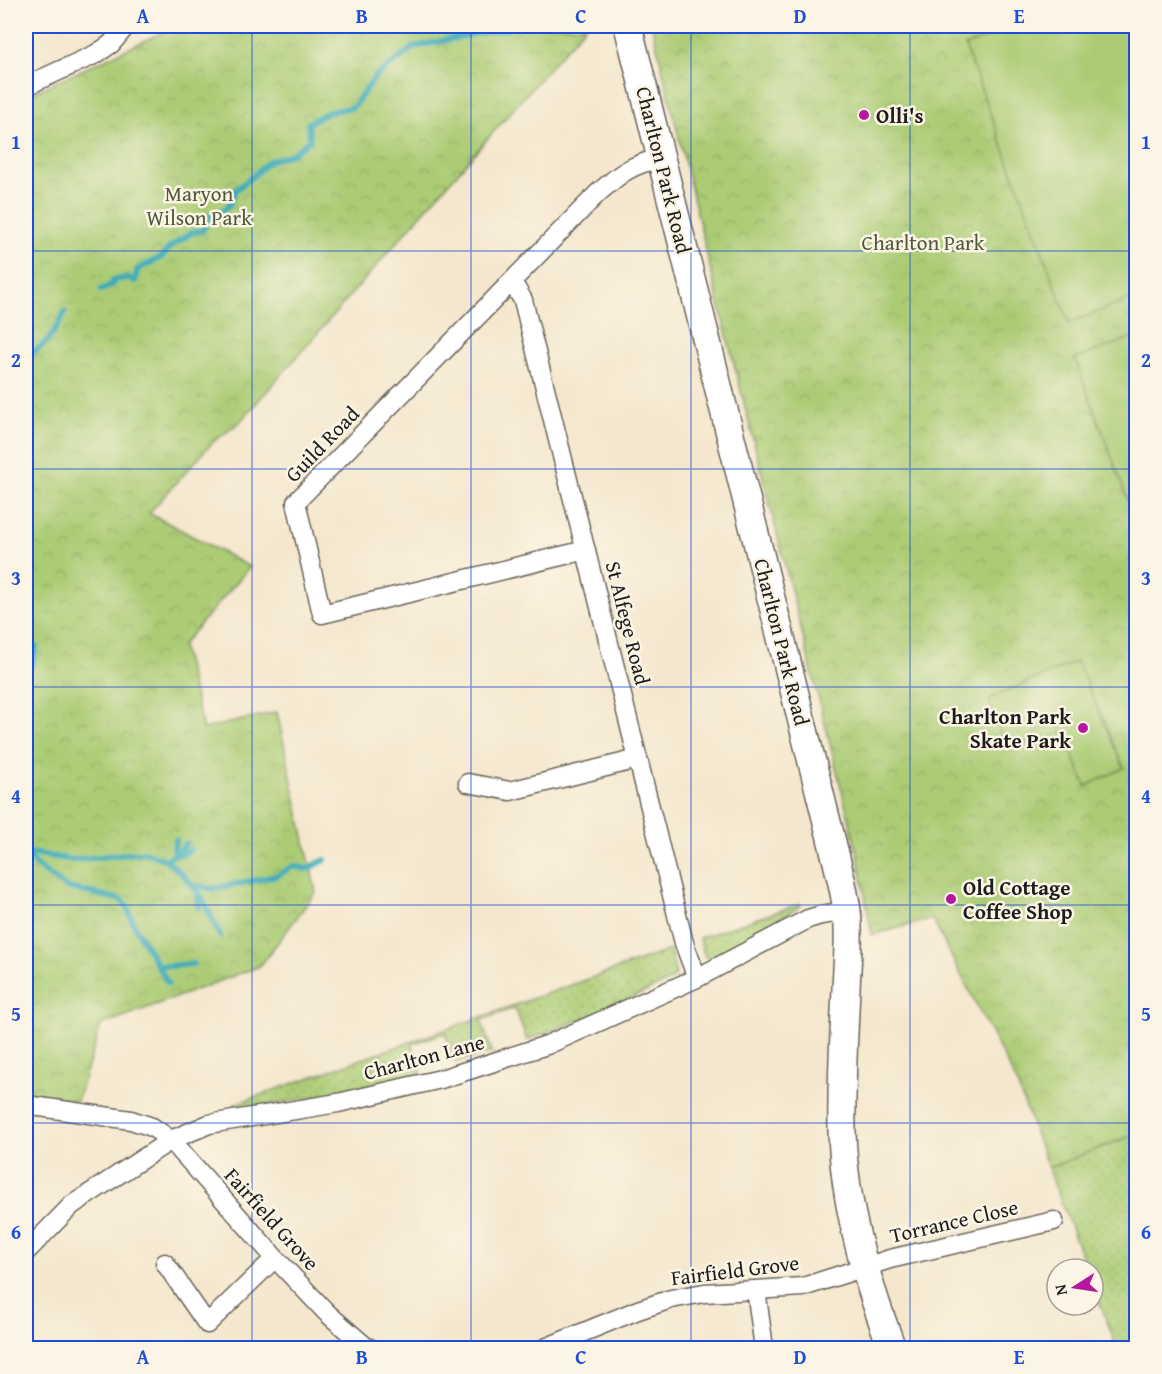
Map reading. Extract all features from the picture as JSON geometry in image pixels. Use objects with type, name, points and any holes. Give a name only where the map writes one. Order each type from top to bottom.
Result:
[{"type":"main road","name":"Charlton Park Road","points":[[628,26],[825,812],[847,910],[848,950],[842,1131],[844,1171],[852,1219],[864,1267],[892,1348]]},
{"type":"street","points":[[26,86],[96,54],[111,44],[126,26]]},
{"type":"street","name":"Guild Road","points":[[586,550],[322,614],[296,502],[598,193],[630,167],[660,158]]},
{"type":"street","name":"St Alfege Road","points":[[512,282],[523,300],[684,943],[697,978]]},
{"type":"street","points":[[468,783],[510,791],[638,759]]},
{"type":"street","name":"Charlton Lane","points":[[26,1252],[72,1205],[171,1140],[209,1124],[338,1103],[441,1079],[547,1045],[697,978],[808,919],[847,910]]},
{"type":"street","name":"Fairfield Grove","points":[[26,1105],[131,1120],[152,1127],[171,1140],[327,1313],[370,1348]]},
{"type":"street","name":"Torrance Close","points":[[864,1267],[1054,1221]]},
{"type":"street","points":[[165,1263],[207,1324],[275,1258]]},
{"type":"street","name":"Fairfield Grove","points":[[545,1348],[671,1299],[704,1293],[802,1287],[864,1267]]},
{"type":"street","points":[[756,1290],[764,1348]]},
{"type":"green space","name":"Maryon Wilson Park","points":[[176,26],[586,26],[239,423],[212,443],[149,513],[250,567],[182,645],[203,729],[277,712],[316,892],[260,966],[101,1025],[77,1101],[26,1094],[26,96]]},
{"type":"green space","name":"Charlton Park","points":[[652,26],[1136,26],[1136,1134],[1048,1168],[1016,1081],[932,919],[872,935],[857,851],[715,288]]},
{"type":"green space","points":[[1019,26],[1124,26],[1136,60],[1136,297],[1069,323],[965,46]]},
{"type":"green space","points":[[1136,336],[1136,522],[1075,359]]},
{"type":"green space","name":"Charlton Park Skate Park","points":[[1077,661],[1124,768],[1086,786],[1057,719],[1025,743],[1013,744],[1004,739],[990,705],[993,697]]},
{"type":"green space","points":[[800,904],[801,906],[720,955],[705,957],[699,938]]},
{"type":"green space","points":[[670,950],[676,975],[669,981],[603,1011],[527,1040],[515,1008],[481,1020],[492,1052],[455,1063],[445,1033],[412,1044],[422,1073],[330,1094],[237,1111],[235,1104]]},
{"type":"green space","points":[[1136,1134],[1136,1348],[1117,1348],[1105,1316],[1105,1257],[1082,1257],[1048,1168]]},
{"type":"waterway","points":[[101,290],[113,284],[113,280],[128,278],[135,282],[137,270],[162,257],[169,248],[191,233],[203,230],[209,216],[226,208],[231,202],[234,191],[269,161],[292,154],[310,140],[308,123],[329,112],[353,107],[376,76],[414,47],[515,26]]},
{"type":"waterway","points":[[26,356],[49,338],[65,312]]},
{"type":"waterway","points":[[26,675],[33,662],[36,647]]},
{"type":"waterway","points":[[176,840],[175,854],[183,854],[190,850]]},
{"type":"waterway","points":[[166,860],[181,850],[186,843]]},
{"type":"waterway","points":[[26,852],[72,860],[145,852],[166,860],[201,896],[220,936]]},
{"type":"waterway","points":[[26,852],[36,865],[65,887],[122,900],[157,965],[193,964]]},
{"type":"waterway","points":[[192,886],[212,889],[276,876],[294,866],[307,869],[325,860]]},
{"type":"waterway","points":[[197,893],[198,907]]},
{"type":"waterway","points":[[157,965],[168,983]]},
{"type":"place","name":"Olli's","points":[[864,115]]},
{"type":"place","name":"Charlton Park Skate Park","points":[[1083,728]]},
{"type":"place","name":"Old Cottage Coffee Shop","points":[[951,899]]}]
